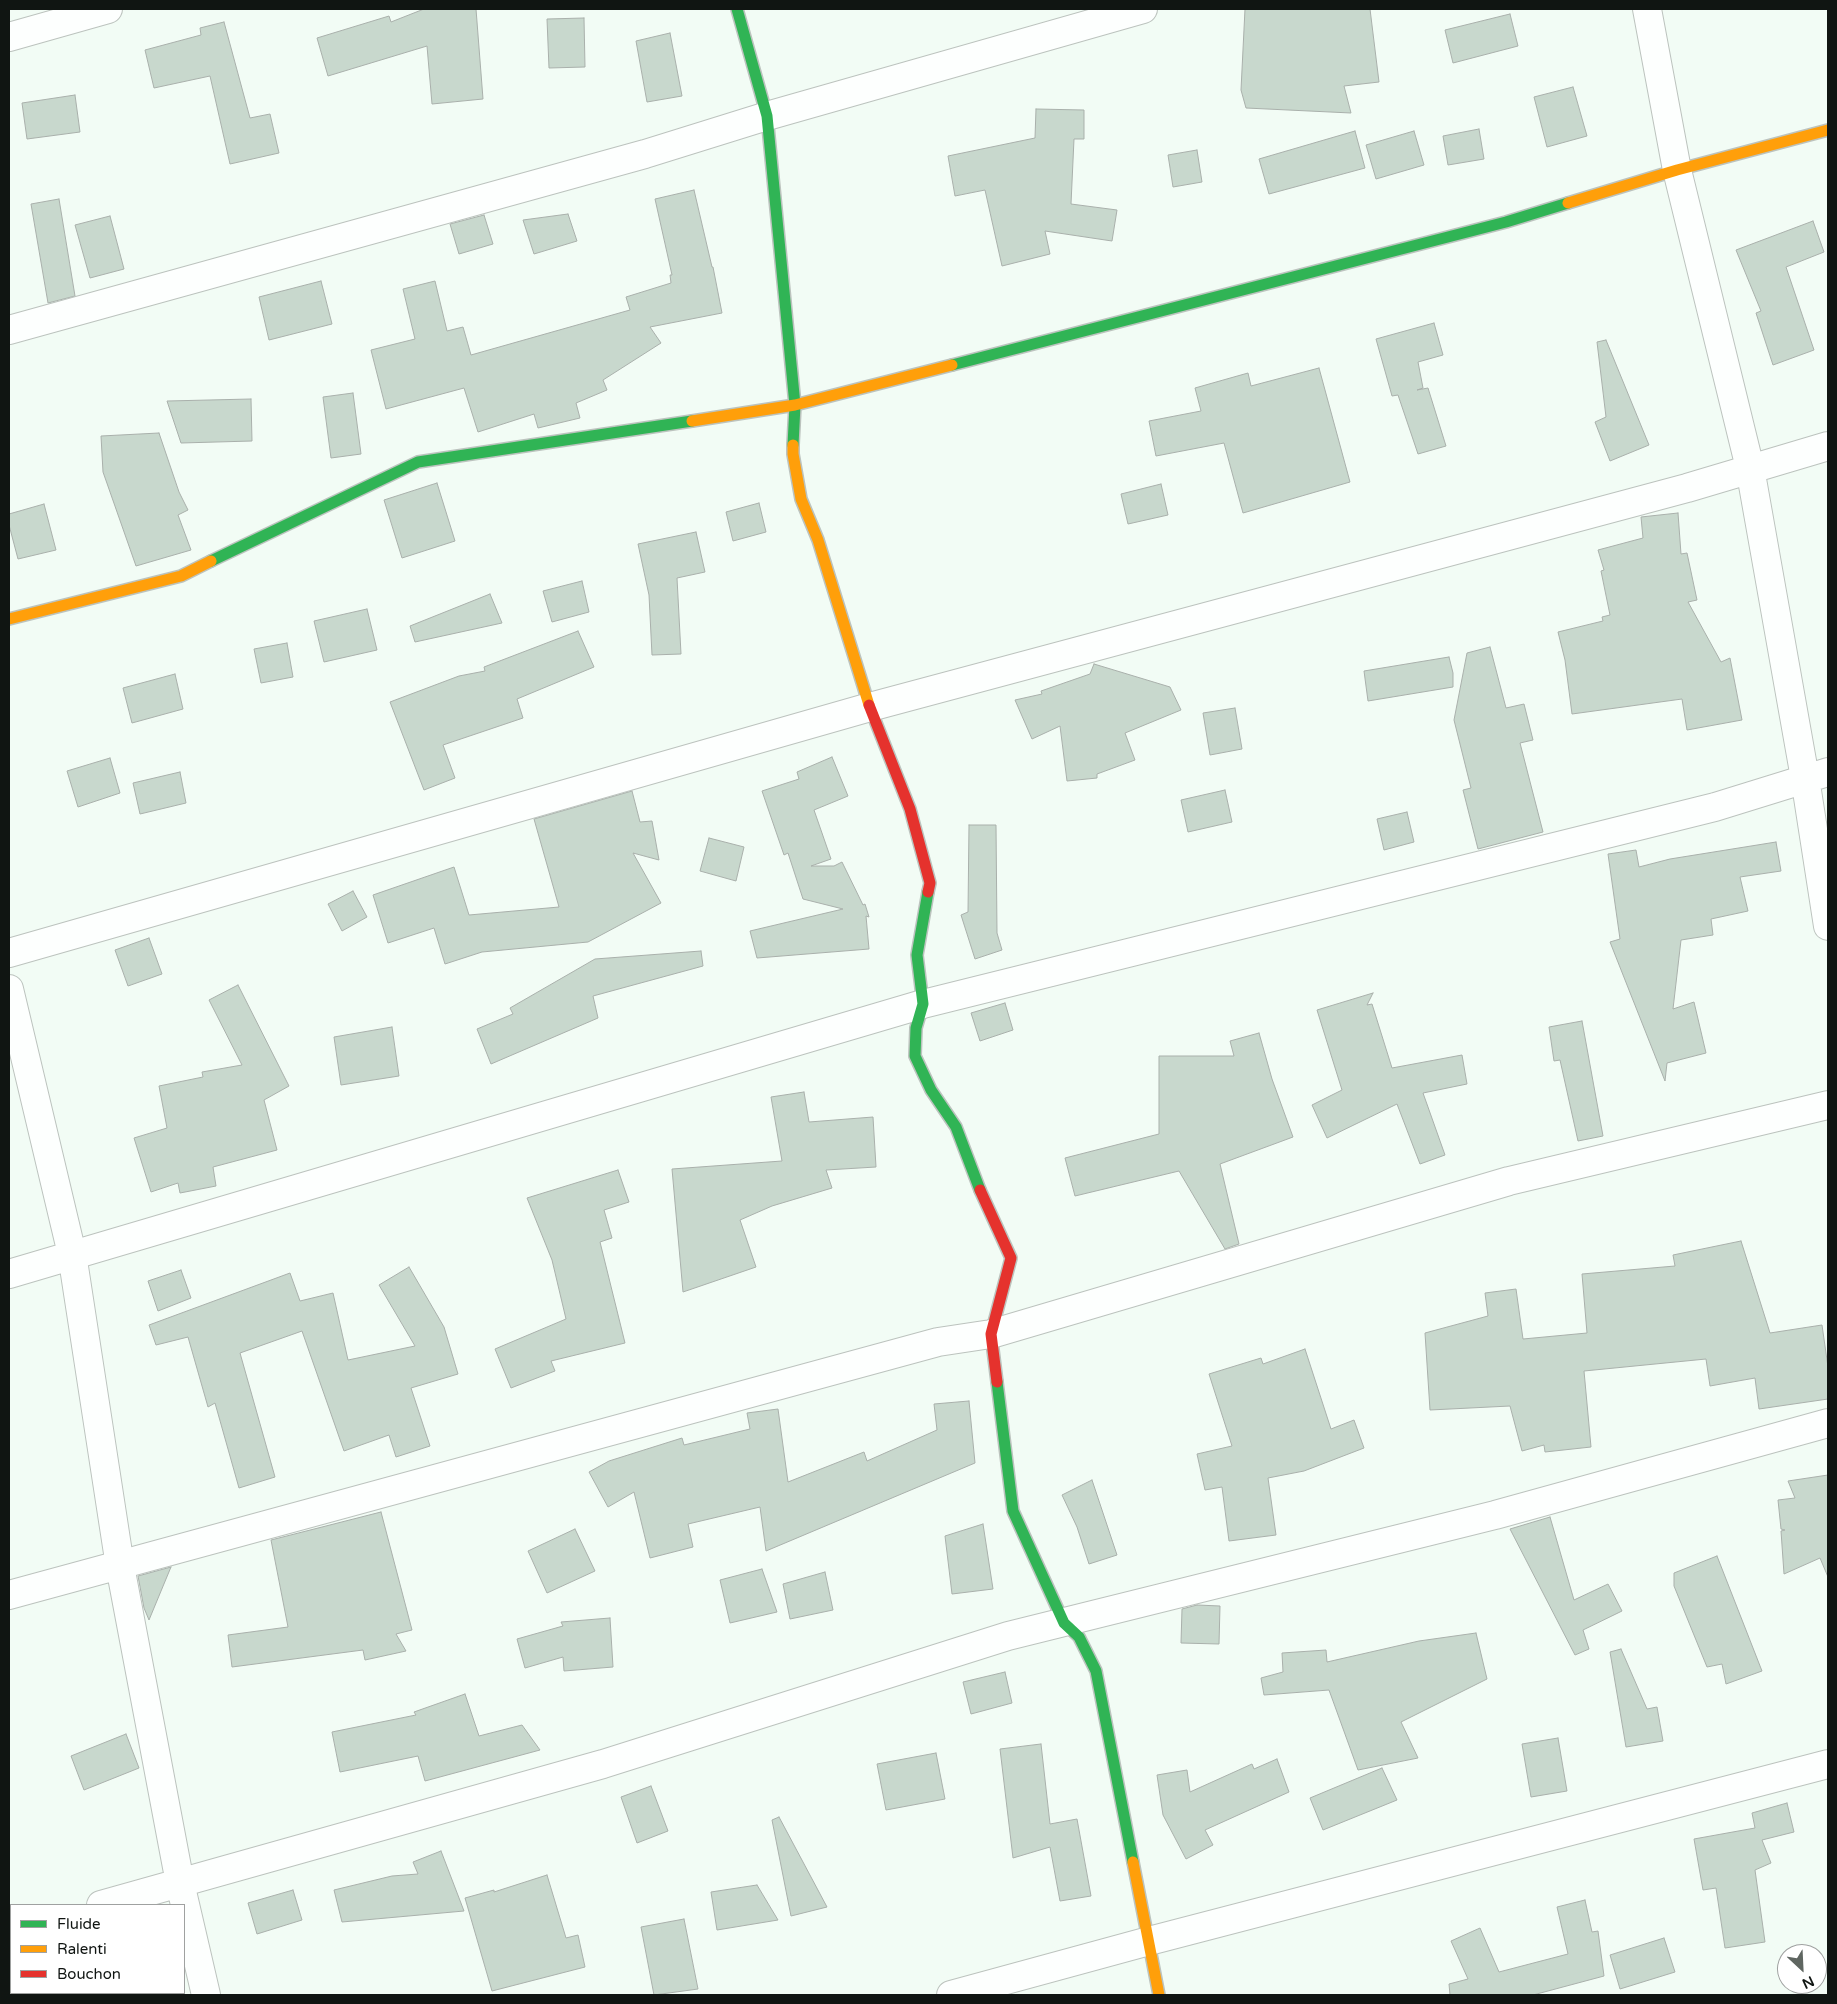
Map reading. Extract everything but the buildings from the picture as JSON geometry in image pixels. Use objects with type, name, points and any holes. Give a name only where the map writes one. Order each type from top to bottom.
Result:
[{"type":"street","points":[[9,37],[108,9]]},
{"type":"street","points":[[737,9],[767,116],[795,405],[793,454],[800,499],[818,540],[870,706],[910,810],[930,883],[918,955],[923,1004],[916,1028],[914,1056],[931,1090],[956,1127],[980,1191],[1011,1258],[991,1334],[1013,1511],[1064,1623],[1079,1637],[1096,1671],[1159,1995]]},
{"type":"street","points":[[9,330],[645,154],[767,116],[1142,9]]},
{"type":"street","points":[[1647,9],[1677,170],[1750,468],[1817,775],[1828,926]]},
{"type":"street","points":[[9,619],[181,576],[418,462],[795,405],[1506,222],[1677,170],[1828,130]]},
{"type":"street","points":[[9,953],[870,706],[1687,488],[1828,446]]},
{"type":"street","points":[[9,1274],[923,1004],[1716,807],[1817,775]]},
{"type":"street","points":[[9,989],[72,1254],[120,1566],[185,1904]]},
{"type":"street","points":[[9,1595],[938,1342],[991,1334],[1509,1181],[1828,1105]]},
{"type":"street","points":[[105,1904],[603,1764],[1008,1636],[1495,1515],[1828,1423]]},
{"type":"street","points":[[951,1995],[1149,1941],[1828,1764]]},
{"type":"street","points":[[185,1905],[206,1995]]},
{"type":"traffic: fast","points":[[737,9],[767,116],[795,405],[793,445]]},
{"type":"traffic: fast","points":[[952,365],[1506,222],[1568,203]]},
{"type":"traffic: fast","points":[[211,561],[418,462],[692,421]]},
{"type":"traffic: fast","points":[[928,892],[917,955],[923,1004],[916,1028],[915,1056],[931,1090],[956,1127],[980,1190]]},
{"type":"traffic: fast","points":[[997,1382],[1013,1511],[1064,1623],[1079,1637],[1096,1671],[1133,1862]]},
{"type":"traffic: slow","points":[[1568,203],[1677,170],[1828,130]]},
{"type":"traffic: slow","points":[[692,421],[795,405],[952,365]]},
{"type":"traffic: slow","points":[[793,445],[801,499],[818,540],[869,705]]},
{"type":"traffic: slow","points":[[9,619],[181,576],[211,561]]},
{"type":"traffic: slow","points":[[1133,1862],[1159,1995]]},
{"type":"traffic: jam","points":[[869,705],[910,809],[930,883],[928,892]]},
{"type":"traffic: jam","points":[[980,1190],[1011,1258],[991,1334],[997,1382]]}]
